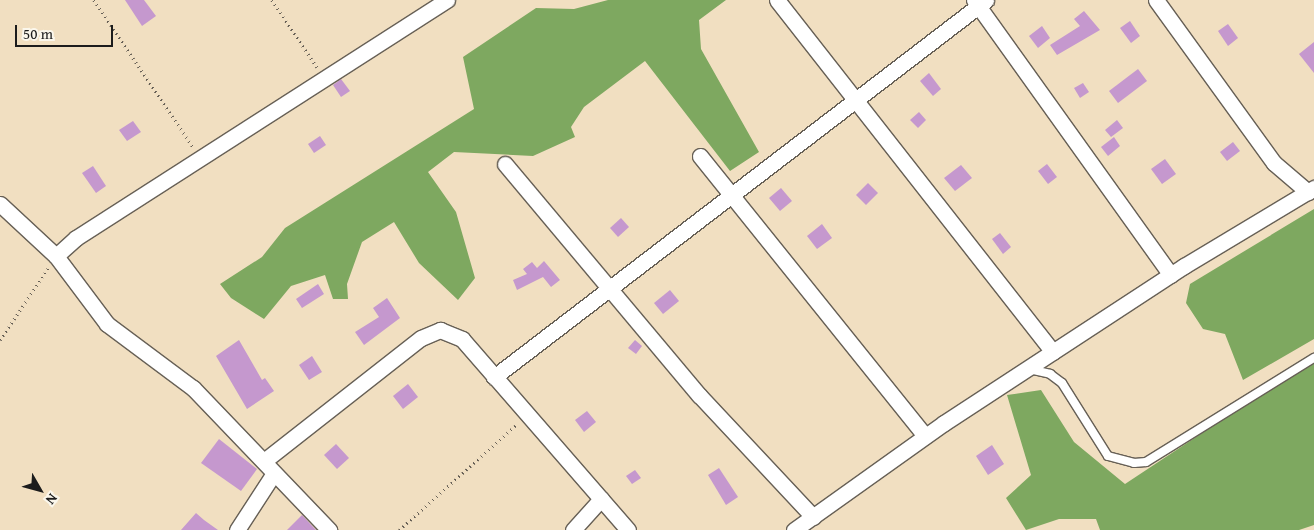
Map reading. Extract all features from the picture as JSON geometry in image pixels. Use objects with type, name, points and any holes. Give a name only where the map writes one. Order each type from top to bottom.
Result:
[{"type":"street","points":[[56,256],[76,238],[323,76],[448,0]]},
{"type":"street","points":[[777,0],[1053,352]]},
{"type":"street","points":[[794,530],[925,436],[1171,275],[1311,190],[1274,163],[1156,0]]},
{"type":"street","points":[[494,377],[855,100],[979,2],[1171,275]]},
{"type":"street","points":[[700,156],[730,196],[925,436]]},
{"type":"street","points":[[505,164],[611,287],[699,395],[813,517]]},
{"type":"street","points":[[0,204],[56,256],[107,324],[193,388],[329,530]]},
{"type":"street","points":[[264,461],[421,338],[440,330],[462,339],[628,530]]},
{"type":"street","points":[[236,530],[274,473]]},
{"type":"street","points":[[573,530],[601,499]]},
{"type":"lane","points":[[1027,369],[1050,374],[1062,383],[1108,456],[1134,463],[1146,462],[1314,358]]},
{"type":"path","points":[[94,0],[200,157]]},
{"type":"path","points":[[272,0],[323,76]]},
{"type":"path","points":[[0,340],[56,256]]},
{"type":"path","points":[[399,530],[528,415]]},
{"type":"green space","points":[[608,0],[726,0],[699,20],[701,49],[759,152],[730,171],[645,61],[584,107],[571,127],[575,137],[533,156],[454,152],[428,172],[456,212],[475,278],[458,300],[419,263],[394,222],[362,242],[347,284],[348,299],[333,299],[325,275],[291,286],[264,319],[231,298],[220,284],[262,257],[285,228],[474,109],[463,57],[536,8],[574,9]]},
{"type":"green space","points":[[1314,209],[1314,339],[1243,380],[1225,334],[1203,329],[1186,303],[1190,284]]},
{"type":"green space","points":[[1314,359],[1314,525],[1299,530],[1100,530],[1096,519],[1059,519],[1026,530],[1006,498],[1031,475],[1007,395],[1041,390],[1074,442],[1125,484]]},
{"type":"building","points":[[125,0],[144,0],[156,16],[142,26]]},
{"type":"building","points":[[1084,11],[1100,30],[1057,55],[1050,45],[1080,26],[1074,19]]},
{"type":"building","points":[[1130,21],[1140,36],[1131,43],[1120,28]]},
{"type":"building","points":[[1228,24],[1238,38],[1228,46],[1218,31]]},
{"type":"building","points":[[1042,26],[1050,38],[1038,48],[1029,36]]},
{"type":"building","points":[[1314,42],[1314,73],[1299,54]]},
{"type":"building","points":[[1138,69],[1147,81],[1118,103],[1109,91]]},
{"type":"building","points":[[929,73],[941,89],[933,96],[920,81]]},
{"type":"building","points":[[341,79],[350,91],[341,97],[333,85]]},
{"type":"building","points":[[1083,83],[1089,92],[1080,98],[1074,88]]},
{"type":"building","points":[[919,112],[926,120],[918,128],[910,120]]},
{"type":"building","points":[[1117,120],[1123,128],[1111,137],[1105,130]]},
{"type":"building","points":[[133,121],[141,132],[127,141],[119,130]]},
{"type":"building","points":[[320,136],[326,145],[314,153],[308,144]]},
{"type":"building","points":[[1114,137],[1120,146],[1108,156],[1101,147]]},
{"type":"building","points":[[1233,142],[1240,151],[1227,161],[1220,152]]},
{"type":"building","points":[[1165,159],[1176,174],[1162,184],[1151,169]]},
{"type":"building","points":[[1047,164],[1057,177],[1048,184],[1038,171]]},
{"type":"building","points":[[961,165],[972,178],[955,191],[944,178]]},
{"type":"building","points":[[93,166],[106,186],[96,193],[82,173]]},
{"type":"building","points":[[868,183],[878,193],[866,205],[856,195]]},
{"type":"building","points":[[781,188],[792,201],[780,211],[769,198]]},
{"type":"building","points":[[621,218],[629,227],[618,237],[610,228]]},
{"type":"building","points":[[822,224],[832,238],[817,249],[807,236]]},
{"type":"building","points":[[1000,233],[1011,247],[1003,254],[992,239]]},
{"type":"building","points":[[544,261],[560,280],[551,287],[543,277],[517,290],[513,280],[527,274],[523,269],[532,262],[537,268]]},
{"type":"building","points":[[318,284],[324,294],[302,308],[296,299]]},
{"type":"building","points":[[670,290],[679,301],[663,314],[654,303]]},
{"type":"building","points":[[387,298],[400,318],[364,345],[355,332],[379,317],[373,308]]},
{"type":"building","points":[[239,340],[262,380],[265,378],[274,391],[247,409],[216,356]]},
{"type":"building","points":[[635,340],[642,346],[636,354],[628,348]]},
{"type":"building","points":[[312,356],[322,372],[309,380],[299,365]]},
{"type":"building","points":[[408,384],[418,397],[403,409],[393,396]]},
{"type":"building","points":[[587,411],[596,422],[584,432],[575,420]]},
{"type":"building","points":[[219,439],[257,469],[241,491],[201,463]]},
{"type":"building","points":[[336,444],[349,458],[337,469],[324,455]]},
{"type":"building","points":[[992,445],[1004,464],[988,475],[976,456]]},
{"type":"building","points":[[719,468],[738,497],[726,505],[708,475]]},
{"type":"building","points":[[635,470],[641,478],[632,484],[626,476]]},
{"type":"building","points":[[196,513],[204,520],[218,530],[181,530]]},
{"type":"building","points":[[302,515],[316,530],[287,530]]}]
